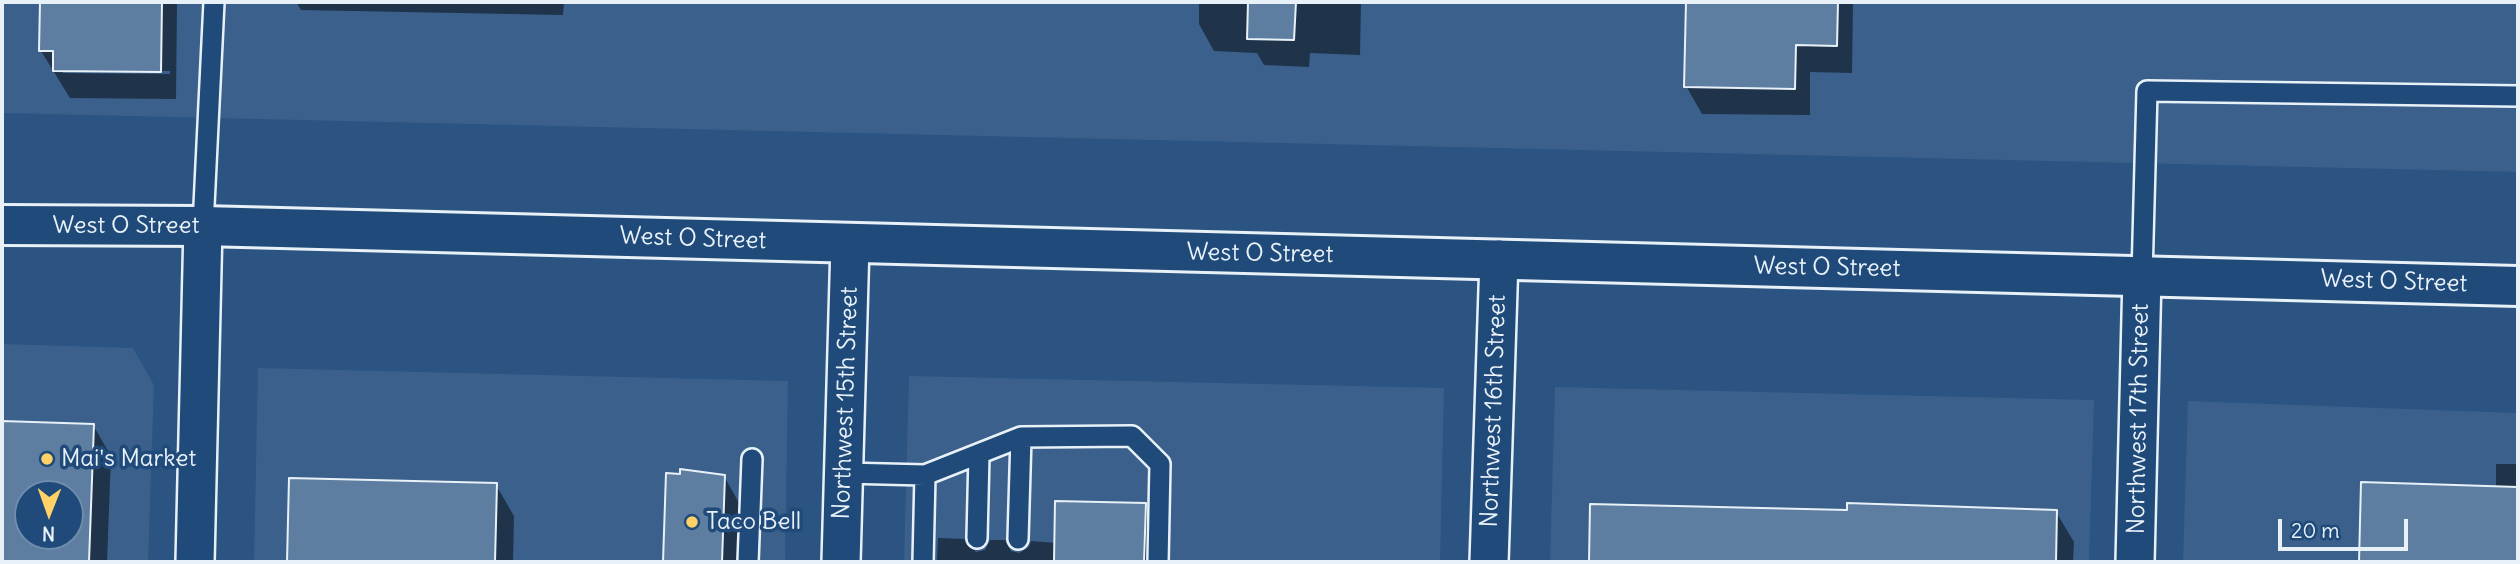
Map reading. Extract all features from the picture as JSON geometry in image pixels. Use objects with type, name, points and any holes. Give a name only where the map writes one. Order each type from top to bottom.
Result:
[{"type":"main road","name":"West O Street","points":[[2,225],[203,226],[2518,286]]},
{"type":"street","points":[[195,562],[203,226]]},
{"type":"street","name":"Northwest 15th Street","points":[[841,562],[850,244]]},
{"type":"street","name":"Northwest 16th Street","points":[[1489,562],[1499,260]]},
{"type":"street","name":"Northwest 17th Street","points":[[2135,562],[2142,276]]},
{"type":"lane","points":[[203,226],[214,2]]},
{"type":"lane","points":[[2142,276],[2147,91],[2518,96]]},
{"type":"lane","points":[[844,473],[925,475],[1021,437],[1132,436],[1160,464],[1158,562]]},
{"type":"lane","points":[[1018,539],[1021,437]]},
{"type":"lane","points":[[977,537],[979,455]]},
{"type":"lane","points":[[748,562],[752,458]]},
{"type":"lane","points":[[923,562],[925,475]]},
{"type":"shaded area","points":[[2,2],[2518,2],[2518,172],[2,113]]},
{"type":"shaded area","points":[[2,344],[133,348],[154,385],[148,562],[2,562]]},
{"type":"shaded area","points":[[258,368],[788,381],[785,562],[254,562]]},
{"type":"shaded area","points":[[909,376],[1444,388],[1440,562],[904,562]]},
{"type":"shaded area","points":[[1555,387],[2094,400],[2089,562],[1550,562]]},
{"type":"shaded area","points":[[2188,401],[2518,413],[2518,562],[2183,562]]},
{"type":"building","points":[[40,2],[162,2],[161,72],[53,71],[53,51],[39,51]]},
{"type":"building","points":[[1248,2],[1296,2],[1294,40],[1247,39]]},
{"type":"building","points":[[1686,2],[1838,2],[1837,46],[1796,45],[1795,89],[1684,87]]},
{"type":"building","name":"Mai's Market","points":[[2,421],[94,424],[89,562],[2,562]]},
{"type":"building","name":"Taco Bell","points":[[680,469],[725,475],[722,562],[663,562],[666,473],[680,474]]},
{"type":"building","points":[[289,478],[497,483],[495,562],[287,562]]},
{"type":"building","points":[[2361,482],[2518,487],[2518,562],[2359,562]]},
{"type":"building","points":[[1055,501],[1146,503],[1144,562],[1054,562]]},
{"type":"building","points":[[1847,503],[2057,510],[2056,562],[1589,562],[1590,504],[1847,510]]},
{"type":"place","name":"Mai's Market","points":[[47,459]]},
{"type":"place","name":"Taco Bell","points":[[692,522]]}]
